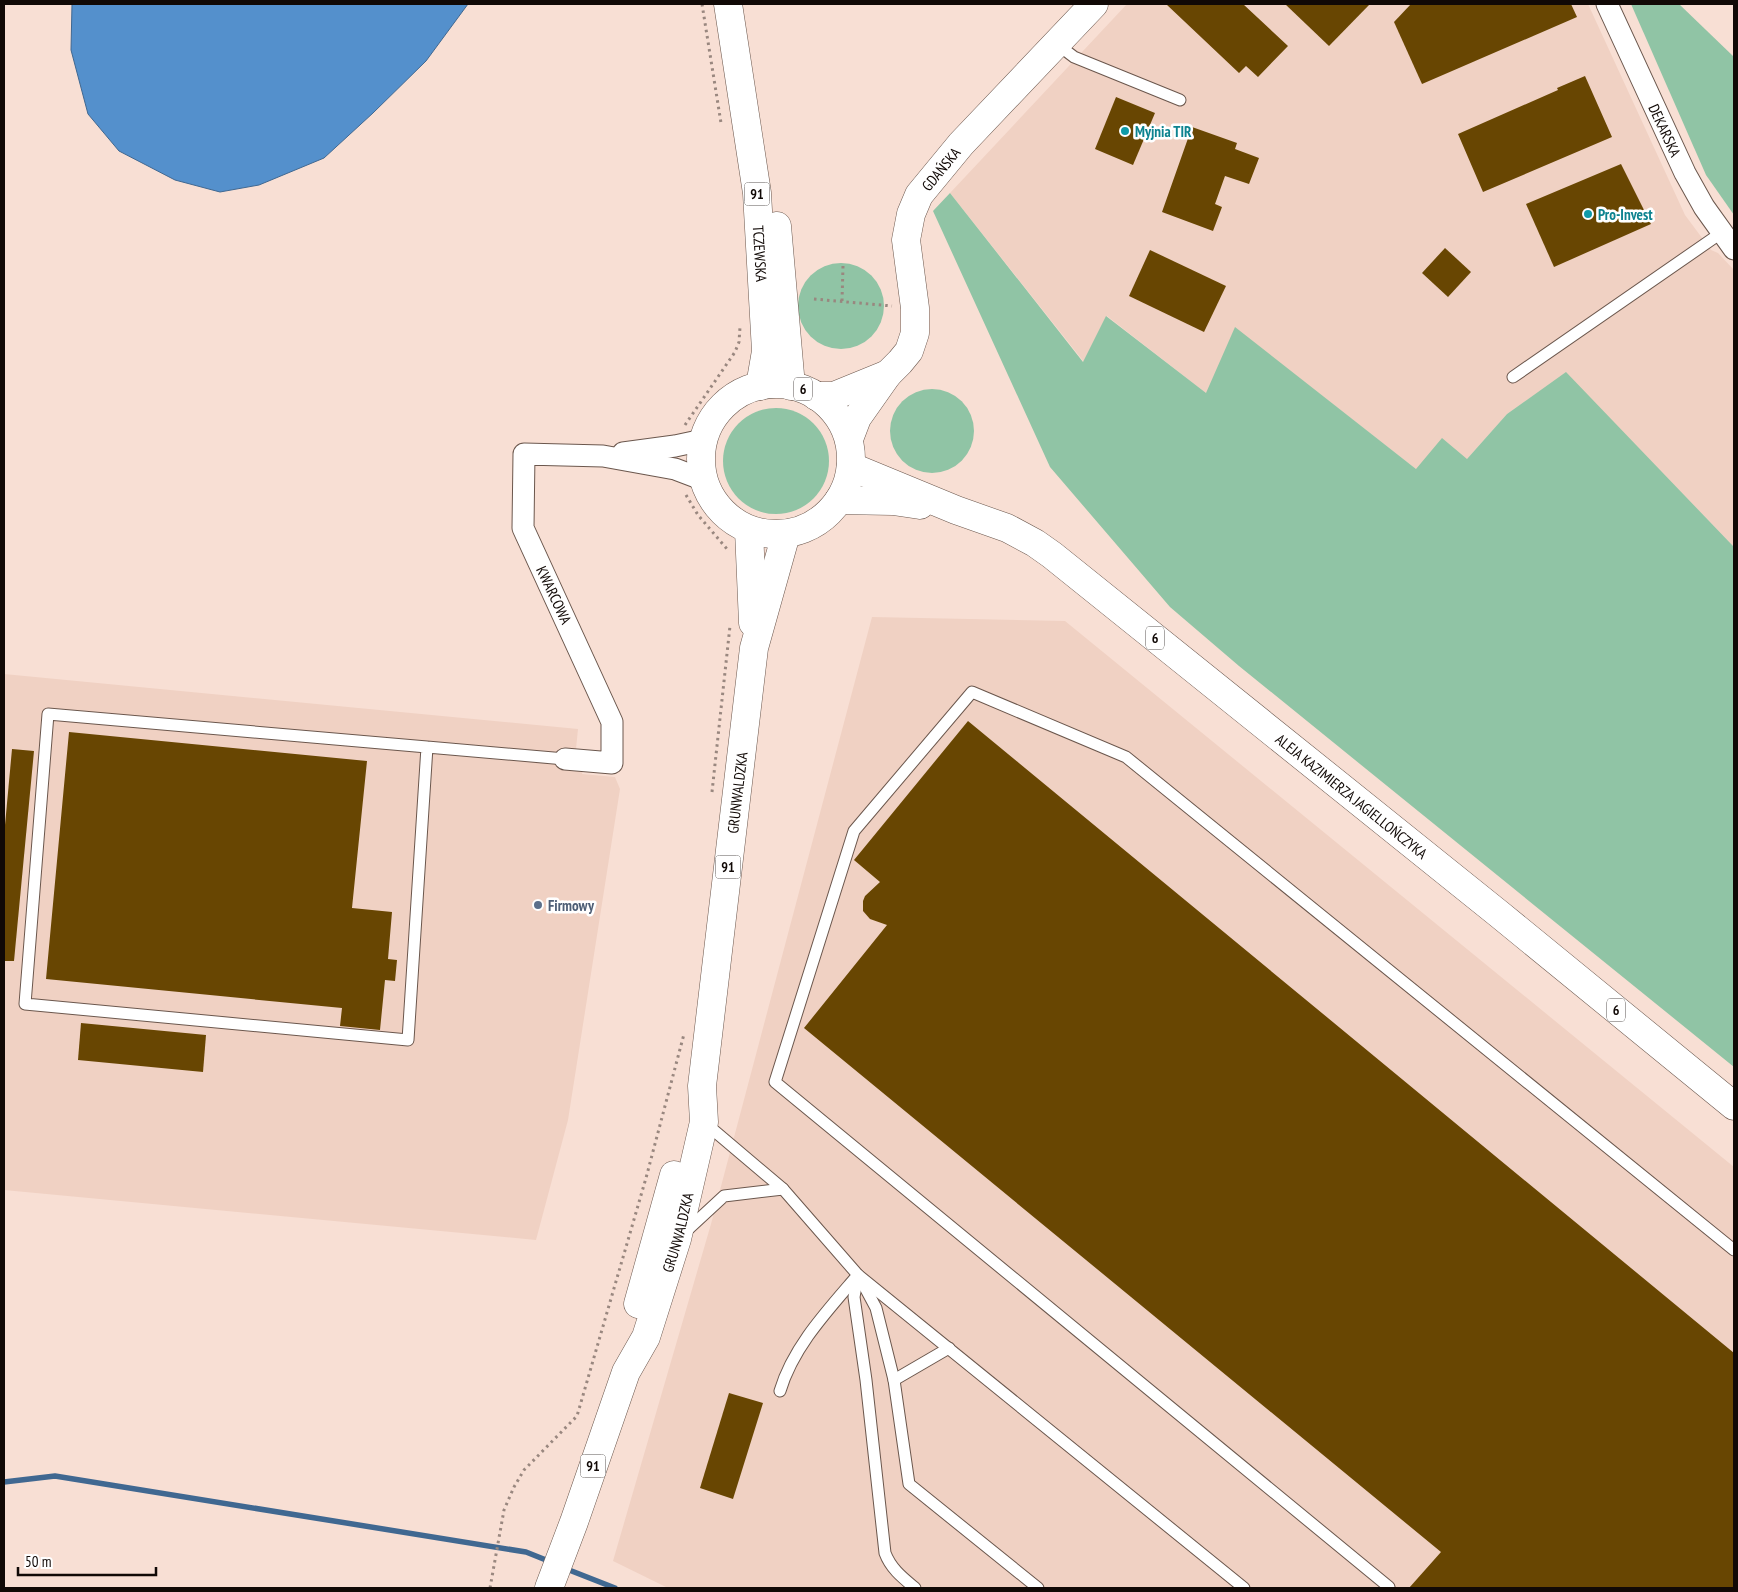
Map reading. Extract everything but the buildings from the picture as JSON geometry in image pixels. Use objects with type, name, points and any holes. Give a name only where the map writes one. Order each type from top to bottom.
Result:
[{"type":"main road","name":"TCZEWSKA","points":[[728,4],[756,193],[766,351],[760,386]]},
{"type":"main road","name":"TCZEWSKA","points":[[747,4],[766,126],[790,386]]},
{"type":"main road","name":"GDAŃSKA","points":[[850,452],[857,418],[888,374],[909,351],[915,333],[915,308],[906,240],[911,214],[919,195],[961,144],[1094,4]]},
{"type":"main road","name":"GDAŃSKA","points":[[816,396],[834,396],[888,374]]},
{"type":"main road","name":"6","points":[[776,384],[790,386],[816,396],[837,415],[850,452],[848,484],[839,500],[825,517],[807,528],[786,534],[767,534],[749,530],[734,522],[710,496],[694,486],[701,467],[692,435],[711,421],[724,405],[741,393],[760,386],[776,384]]},
{"type":"main road","name":"ALEJA KAZIMIERZA JAGIELLOŃCZYKA","points":[[850,452],[859,470],[956,510],[1007,528],[1036,543],[1499,914],[1734,1106]]},
{"type":"main road","name":"ALEJA KAZIMIERZA JAGIELLOŃCZYKA","points":[[839,500],[893,502],[956,510]]},
{"type":"main road","name":"GRUNWALDZKA","points":[[749,530],[754,648]]},
{"type":"main road","name":"GRUNWALDZKA","points":[[554,1575],[626,1372],[646,1337],[677,1239],[704,1122],[702,1086],[754,648],[786,534]]},
{"type":"main road","name":"GRUNWALDZKA","points":[[626,1372],[628,1340],[672,1182],[686,1118],[702,1086]]},
{"type":"street","name":"DEKARSKA","points":[[1607,4],[1685,173],[1704,207],[1728,241]]},
{"type":"street","name":"KWARCOWA","points":[[603,456],[675,446],[692,435]]},
{"type":"street","name":"KWARCOWA","points":[[566,759],[612,763],[612,722],[523,528],[524,454],[603,456],[675,469],[694,486]]},
{"type":"lane","points":[[1057,44],[1074,57],[1180,100]]},
{"type":"lane","points":[[1513,377],[1728,241]]},
{"type":"lane","points":[[1389,1587],[776,1082],[854,831],[972,692],[1126,757],[1734,1250]]},
{"type":"lane","points":[[427,747],[408,1040],[25,1004],[48,714],[566,759]]},
{"type":"lane","points":[[704,1122],[783,1189],[858,1274],[1244,1588]]},
{"type":"lane","points":[[677,1239],[724,1196],[783,1189]]},
{"type":"lane","points":[[858,1274],[876,1308],[894,1380],[909,1484],[1038,1588]]},
{"type":"lane","points":[[780,1392],[789,1366],[816,1325],[858,1274]]},
{"type":"lane","points":[[858,1274],[854,1297],[866,1380],[885,1553],[888,1561],[896,1571],[916,1588]]},
{"type":"lane","points":[[894,1380],[949,1348]]},
{"type":"path","points":[[702,4],[722,127]]},
{"type":"path","points":[[842,301],[843,266]]},
{"type":"path","points":[[814,299],[915,308]]},
{"type":"path","points":[[692,435],[735,352],[739,342],[741,323]]},
{"type":"path","points":[[694,486],[698,515],[727,548],[729,555]]},
{"type":"path","points":[[712,793],[731,618]]},
{"type":"path","points":[[490,1588],[504,1510],[514,1487],[524,1470],[577,1416],[646,1178],[684,1031]]},
{"type":"shaded area","points":[[1127,4],[1588,4],[1685,215],[1711,250],[1718,253],[1734,270],[1734,547],[1566,373],[1507,414],[1467,459],[1416,469],[1235,328],[1207,394],[1107,316],[1084,362],[950,193]]},
{"type":"shaded area","points":[[872,617],[1065,621],[1734,1167],[1734,1588],[668,1588],[613,1561],[711,1224]]},
{"type":"shaded area","points":[[4,674],[578,729],[574,769],[583,770],[582,774],[615,777],[620,789],[568,1120],[536,1240],[4,1190]]},
{"type":"green space","points":[[1631,4],[1679,4],[1733,56],[1734,215],[1706,175]]},
{"type":"green space","points":[[950,193],[1083,362],[1106,316],[1206,393],[1235,327],[1416,469],[1442,438],[1467,459],[1507,414],[1566,372],[1734,547],[1734,1067],[1239,666],[1170,607],[1050,467],[933,211]]},
{"type":"green space","points":[[841,263],[857,267],[871,276],[880,290],[884,306],[880,322],[871,336],[857,345],[841,349],[825,345],[811,336],[802,322],[798,306],[802,290],[811,276],[825,267]]},
{"type":"green space","points":[[932,389],[948,392],[962,401],[971,415],[974,431],[971,447],[962,461],[948,470],[932,473],[916,470],[902,461],[893,447],[890,431],[893,415],[902,401],[916,392]]},
{"type":"green space","points":[[776,408],[796,412],[813,424],[825,441],[829,461],[825,481],[813,498],[796,510],[776,514],[756,510],[739,498],[727,481],[723,461],[727,441],[739,424],[756,412]]},
{"type":"water","points":[[72,4],[468,4],[426,61],[324,158],[259,185],[220,192],[175,180],[119,151],[88,114],[71,50]]},
{"type":"waterway","points":[[4,1482],[55,1476],[526,1552],[551,1562]]},
{"type":"waterway","points":[[564,1568],[615,1588]]},
{"type":"place","name":"Myjnia TIR","points":[[1125,131]]},
{"type":"place","name":"Pro-Invest","points":[[1588,214]]},
{"type":"place","name":"Firmowy","points":[[538,905]]}]
